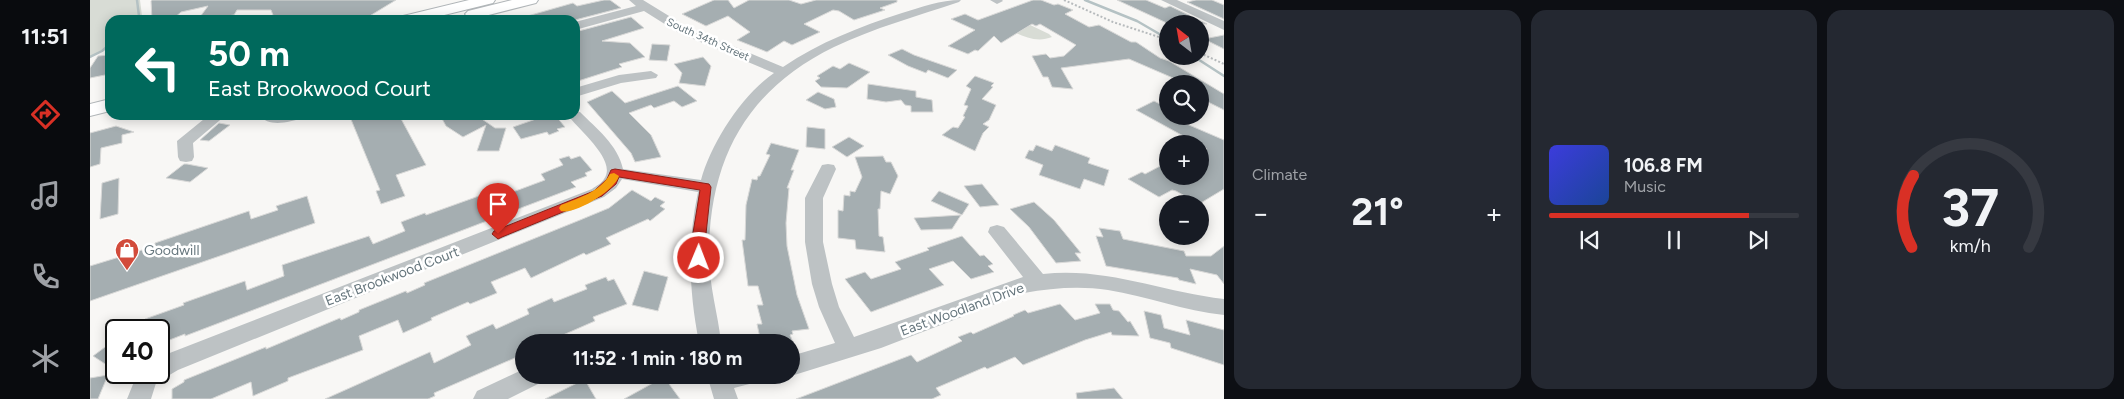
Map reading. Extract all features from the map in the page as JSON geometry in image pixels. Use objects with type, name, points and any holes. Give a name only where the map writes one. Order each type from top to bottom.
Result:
[{"type":"main road","points":[[426,15],[488,0]]},
{"type":"main road","points":[[470,15],[531,0]]},
{"type":"main road","points":[[90,96],[105,92]]},
{"type":"main road","points":[[90,110],[105,106]]},
{"type":"street","points":[[709,334],[700,286],[699,233],[706,187],[715,162],[736,122],[758,95],[784,72],[812,54],[841,39],[955,0]]},
{"type":"street","points":[[1167,0],[1224,26]]},
{"type":"street","points":[[580,24],[640,4]]},
{"type":"street","name":"South 34th Street","points":[[640,4],[683,30],[784,72]]},
{"type":"street","points":[[580,91],[619,79],[651,75]]},
{"type":"street","points":[[186,157],[185,141],[212,120]]},
{"type":"street","points":[[580,120],[608,151],[615,173],[706,187]]},
{"type":"street","points":[[828,169],[814,198],[814,242],[822,284],[829,307],[849,349]]},
{"type":"street","name":"East Brookwood Court","points":[[170,363],[586,200],[612,181],[615,173]]},
{"type":"street","points":[[997,232],[1038,282]]},
{"type":"street","name":"East Woodland Drive","points":[[800,363],[849,349],[1022,285],[1038,282],[1088,280],[1119,284],[1194,302],[1224,307]]},
{"type":"street","points":[[139,399],[147,384]]},
{"type":"street","points":[[485,399],[516,384]]},
{"type":"path","points":[[1064,0],[1113,22],[1159,37]]},
{"type":"path","points":[[1209,57],[1224,64]]},
{"type":"shaded area","points":[[90,0],[140,0],[142,15],[105,15],[105,50],[90,58]]},
{"type":"shaded area","points":[[1011,16],[1052,37],[1045,39],[1030,38],[995,22]]},
{"type":"building","points":[[396,0],[371,15],[273,15],[271,10],[237,10],[234,15],[201,15],[208,6],[181,12],[178,15],[152,15],[151,1]]},
{"type":"building","points":[[610,0],[621,8],[580,19],[580,15],[531,15],[573,3],[577,6]]},
{"type":"building","points":[[714,0],[728,0],[734,8],[749,0],[789,0],[801,4],[816,0],[897,0],[897,2],[880,8],[885,10],[854,20],[839,11],[833,10],[804,24],[820,32],[792,45],[784,41],[767,52],[737,40],[750,32],[728,16],[706,26],[682,14]]},
{"type":"building","points":[[1033,0],[1041,0],[1054,5],[1058,4],[1073,10],[1065,14],[1089,27],[1099,25],[1131,42],[1136,42],[1159,57],[1159,65],[1176,65],[1192,75],[1166,75],[1129,59],[1061,68],[1073,89],[1052,87],[1048,77],[1043,77],[1032,56],[1046,54],[1050,58],[1064,56],[1076,45],[1040,24],[1036,26],[1032,24],[1001,43],[994,36],[978,51],[975,50],[968,54],[948,46],[975,30],[951,19],[965,14],[978,20]]},
{"type":"building","points":[[1117,0],[1146,0],[1165,8],[1170,6],[1188,15],[1159,15],[1159,19]]},
{"type":"building","points":[[1212,0],[1224,5],[1224,19],[1187,2]]},
{"type":"building","points":[[631,17],[644,28],[602,41],[630,43],[645,57],[619,64],[622,67],[580,80],[580,31]]},
{"type":"building","points":[[1224,35],[1224,49],[1209,42],[1209,38]]},
{"type":"building","points":[[652,44],[670,45],[667,61],[649,60]]},
{"type":"building","points":[[902,49],[957,70],[948,78],[928,70],[926,73],[888,55]]},
{"type":"building","points":[[105,55],[105,75],[90,78],[90,68],[98,56]]},
{"type":"building","points":[[703,57],[711,66],[705,86],[679,83],[682,73],[674,64]]},
{"type":"building","points":[[849,63],[870,72],[847,88],[821,87],[815,81],[820,78],[817,76],[833,66],[840,69]]},
{"type":"building","points":[[975,76],[994,83],[991,86],[993,87],[982,99],[996,105],[989,120],[983,124],[989,127],[983,133],[975,151],[942,135],[953,127],[958,128],[965,117],[963,116],[968,106],[964,105],[971,89],[966,86]]},
{"type":"building","points":[[868,84],[916,91],[916,97],[932,100],[933,112],[911,112],[911,106],[905,105],[901,100],[886,102],[867,99]]},
{"type":"building","points":[[1209,85],[1224,94],[1224,110],[1209,102]]},
{"type":"building","points":[[678,86],[697,101],[682,107],[674,101],[654,108],[651,105],[629,113],[651,135],[661,157],[635,162],[631,153],[587,102],[612,91],[625,103]]},
{"type":"building","points":[[818,92],[834,99],[836,107],[825,109],[806,100]]},
{"type":"building","points":[[1154,101],[1159,104],[1159,123],[1136,110]]},
{"type":"building","points":[[351,120],[402,120],[426,165],[396,175],[405,196],[381,204],[376,191],[380,190]]},
{"type":"building","points":[[443,120],[483,120],[495,128],[506,128],[499,151],[477,151],[486,125],[463,137],[446,126]]},
{"type":"building","points":[[533,120],[559,120],[565,127],[557,129],[559,131],[549,135],[547,132],[521,139],[513,127]]},
{"type":"building","points":[[219,123],[230,125],[209,141],[200,140]]},
{"type":"building","points":[[1163,125],[1189,125],[1224,140],[1224,189],[1209,198],[1209,195],[1183,195],[1172,190],[1159,195],[1159,197],[1128,179],[1142,172],[1145,174],[1159,167],[1159,185],[1209,185],[1209,135],[1182,135]]},
{"type":"building","points":[[116,126],[134,132],[122,135],[122,143],[101,148],[100,164],[90,167],[90,133]]},
{"type":"building","points":[[807,127],[825,129],[825,149],[806,147]]},
{"type":"building","points":[[849,137],[864,146],[847,157],[832,147]]},
{"type":"building","points":[[771,143],[799,150],[791,170],[794,170],[787,188],[789,188],[786,223],[787,246],[797,295],[809,329],[792,331],[793,334],[759,334],[757,324],[762,324],[757,305],[763,305],[758,286],[748,286],[742,240],[745,240],[746,205],[752,179],[757,180],[758,176],[760,176],[770,155],[766,154]]},
{"type":"building","points":[[1036,145],[1052,151],[1055,145],[1090,158],[1088,163],[1109,170],[1104,186],[1084,179],[1080,189],[1039,175],[1043,165],[1025,158],[1029,150],[1033,151]]},
{"type":"building","points":[[569,156],[571,159],[580,156],[592,170],[585,173],[587,176],[571,182],[576,187],[185,336],[185,334],[170,340],[170,319],[145,319],[245,281],[247,290],[284,276],[282,265],[369,236],[373,244],[405,231],[401,222],[425,213],[426,215],[490,192],[494,199],[545,180],[541,174],[563,165],[559,159]]},
{"type":"building","points":[[883,156],[886,162],[891,162],[898,176],[890,194],[881,191],[880,209],[878,209],[879,236],[883,237],[885,252],[856,249],[855,240],[838,238],[838,210],[843,211],[844,195],[850,196],[850,191],[855,192],[862,177],[855,157]]},
{"type":"building","points":[[184,164],[208,168],[190,182],[166,178]]},
{"type":"building","points":[[119,178],[118,214],[100,219],[102,183]]},
{"type":"building","points":[[982,184],[999,205],[980,207],[964,186]]},
{"type":"building","points":[[632,190],[651,201],[655,197],[665,202],[660,206],[665,209],[650,221],[648,219],[606,238],[611,244],[586,255],[584,253],[531,278],[525,268],[491,282],[497,293],[470,304],[468,302],[403,333],[398,320],[359,336],[363,350],[288,378],[288,381],[253,396],[251,382],[211,399],[172,399],[172,389],[184,382],[184,380],[340,318],[341,320],[359,312],[359,310],[406,291],[407,293],[425,285],[424,283],[609,208]]},
{"type":"building","points":[[939,191],[969,204],[962,215],[931,201]]},
{"type":"building","points":[[307,196],[315,223],[90,301],[90,266],[155,246],[155,243],[249,211],[251,219],[278,210],[276,206]]},
{"type":"building","points":[[1034,202],[1054,220],[1081,253],[1075,253],[1081,261],[1056,263],[1029,227],[1010,209]]},
{"type":"building","points":[[961,215],[952,229],[921,230],[914,218]]},
{"type":"building","points":[[1099,228],[1120,231],[1123,239],[1184,251],[1186,256],[1211,256],[1224,246],[1224,284],[1217,275],[1190,269],[1196,284],[1179,280],[1178,278],[1106,266],[1096,236],[1103,237]]},
{"type":"building","points":[[962,236],[980,256],[984,255],[993,264],[988,266],[994,272],[971,279],[953,261],[929,269],[944,285],[871,312],[845,279],[865,272],[871,279],[901,269],[895,262]]},
{"type":"building","points":[[644,271],[668,277],[658,311],[632,305]]},
{"type":"building","points":[[606,277],[608,281],[614,279],[627,304],[593,317],[595,321],[565,334],[515,334],[515,358],[434,393],[435,396],[428,399],[325,399],[430,352],[434,363],[471,345],[466,336],[493,324],[496,329],[529,314],[527,309],[552,298],[554,302],[587,289],[585,285]]},
{"type":"building","points":[[1060,304],[1075,320],[1100,313],[1095,304],[1110,304],[1113,310],[1119,311],[1128,322],[1130,321],[1139,336],[1112,335],[1111,332],[1085,340],[1023,365],[1015,357],[987,369],[985,367],[936,388],[941,395],[932,399],[796,399],[911,355],[917,362],[962,341],[958,337],[971,332],[973,334],[1025,310],[1028,313]]},
{"type":"building","points":[[1144,311],[1161,315],[1164,328],[1190,335],[1186,320],[1224,330],[1224,365],[1171,348],[1170,343],[1150,338]]},
{"type":"building","points":[[105,347],[105,364],[93,356]]},
{"type":"building","points":[[105,376],[105,382],[98,399],[90,399],[90,378]]},
{"type":"building","points":[[575,384],[587,384],[596,399],[545,399]]},
{"type":"building","points":[[651,384],[669,384],[680,399],[624,399]]},
{"type":"building","points":[[1114,388],[1123,399],[1077,399],[1076,393]]},
{"type":"waterway","points":[[137,0],[139,15]]},
{"type":"waterway","points":[[1085,0],[1137,21],[1159,34]]},
{"type":"waterway","points":[[90,57],[105,48]]},
{"type":"waterway","points":[[1207,65],[1224,76]]},
{"type":"slow traffic","points":[[565,208],[598,193],[612,181],[614,176]]},
{"type":"place","name":"Goodwill","points":[[127,271]]},
{"type":"route","points":[[498,234],[586,200],[612,181],[615,173],[706,187],[699,233],[699,258]]}]
